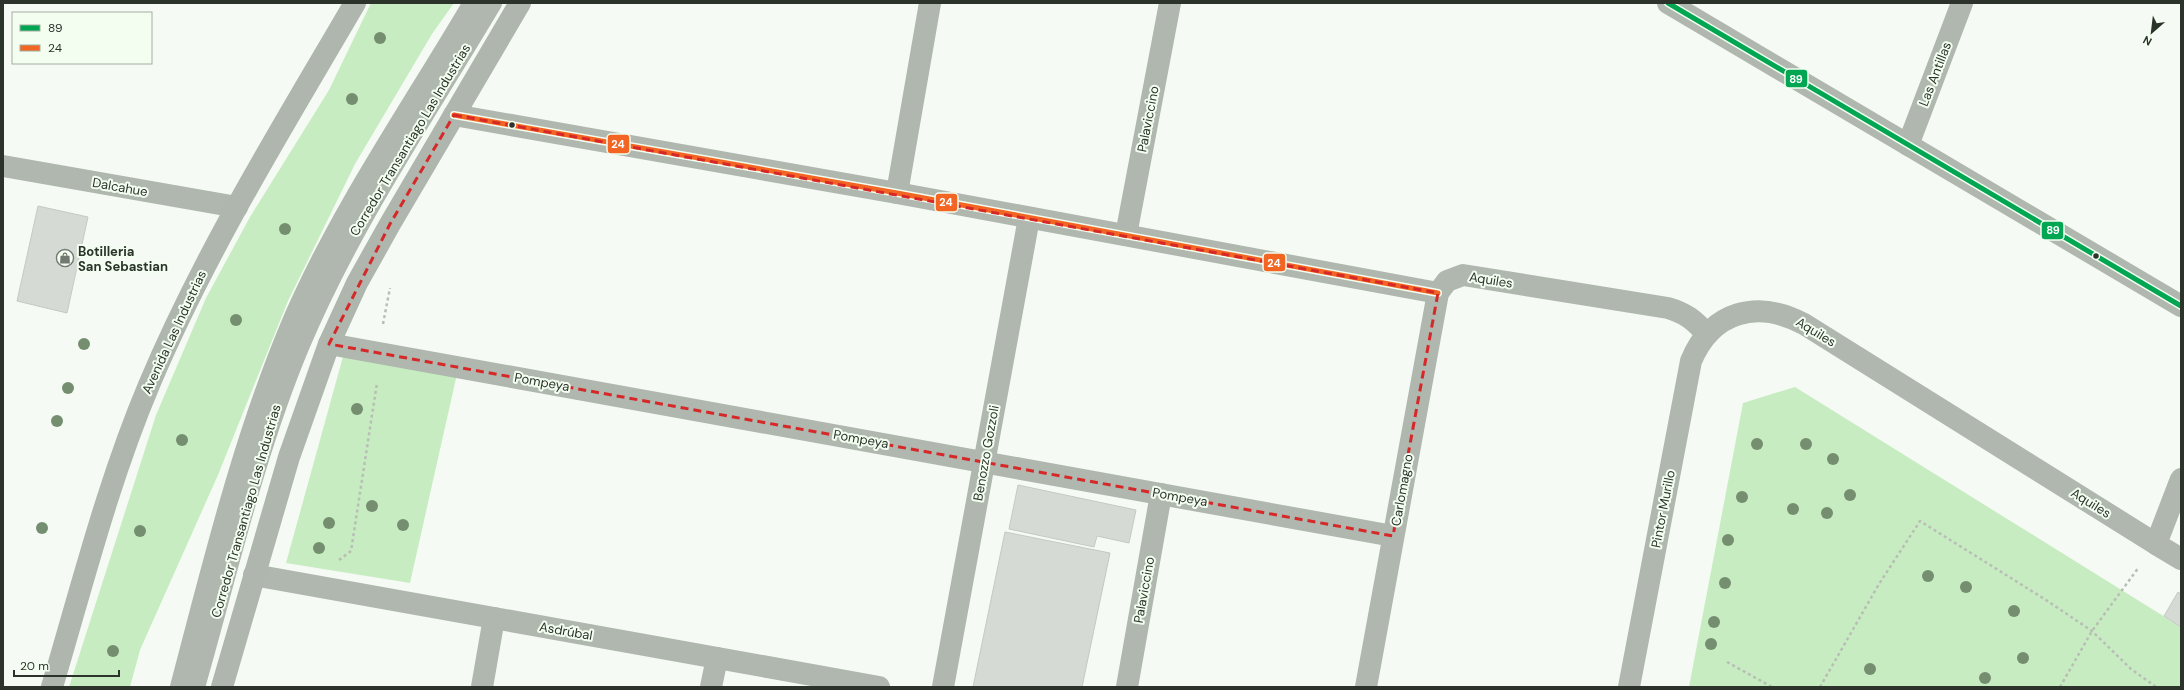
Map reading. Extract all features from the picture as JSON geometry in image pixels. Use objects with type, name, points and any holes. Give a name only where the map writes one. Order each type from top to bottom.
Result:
[{"type":"main road","name":"Avenida Las Industrias","points":[[52,687],[115,480],[146,393],[174,329],[237,207],[355,3]]},
{"type":"main road","points":[[222,687],[289,457],[329,344],[357,283],[390,224],[520,3]]},
{"type":"street","points":[[897,193],[930,3]]},
{"type":"street","name":"Palaviccino","points":[[1126,235],[1170,3]]},
{"type":"street","points":[[1668,3],[2181,306]]},
{"type":"street","name":"Las Antillas","points":[[1908,145],[1962,3]]},
{"type":"street","points":[[454,115],[897,193],[1438,293]]},
{"type":"street","name":"Dalcahue","points":[[3,166],[237,207]]},
{"type":"street","name":"Benozzo Gozzoli","points":[[943,687],[1029,218]]},
{"type":"street","name":"Aquiles","points":[[1438,293],[1447,282],[1462,275],[1668,308],[1691,318],[1706,334],[1721,322],[1738,314],[1763,311],[1775,312],[1791,317],[2181,559]]},
{"type":"street","name":"Carlomagno","points":[[1366,687],[1438,293]]},
{"type":"street","name":"Pintor Murillo","points":[[1629,687],[1688,373],[1695,351],[1706,334]]},
{"type":"street","name":"Pompeya","points":[[329,344],[1393,536]]},
{"type":"street","points":[[2156,544],[2181,479]]},
{"type":"street","name":"Palaviccino","points":[[1128,687],[1161,494]]},
{"type":"street","name":"Asdrúbal","points":[[254,575],[879,687]]},
{"type":"street","points":[[482,687],[494,618]]},
{"type":"street","points":[[711,687],[717,658]]},
{"type":"lane","name":"Corredor Transantiago Las Industrias","points":[[180,687],[231,496],[266,385],[295,316],[324,255],[356,196],[473,3]]},
{"type":"lane","name":"Corredor Transantiago Las Industrias","points":[[196,687],[263,448],[301,344],[327,286],[381,184],[492,3]]},
{"type":"path","points":[[1820,687],[1879,584],[1920,521],[2092,631],[2131,669],[2156,687]]},
{"type":"path","points":[[2060,687],[2092,631],[2122,591]]},
{"type":"path","points":[[1727,662],[1772,687]]},
{"type":"highlighted area","points":[[454,115],[1438,293],[1393,536],[329,344],[390,224]]},
{"type":"green space","points":[[371,3],[454,3],[432,34],[355,164],[288,301],[218,475],[140,650],[130,687],[69,687],[156,415],[206,298],[250,217],[329,90]]},
{"type":"green space","points":[[344,353],[457,374],[410,583],[286,563]]},
{"type":"green space","points":[[1795,387],[2181,627],[2181,687],[1689,687],[1743,403]]},
{"type":"building","points":[[38,206],[88,217],[67,313],[17,301]]},
{"type":"building","points":[[1018,485],[1136,510],[1129,543],[1097,536],[1094,547],[1009,529]]},
{"type":"building","points":[[1005,532],[1110,553],[1082,687],[973,687]]},
{"type":"building","points":[[2178,592],[2181,594],[2181,627],[2164,616]]},
{"type":"transit line","name":"89","points":[[1668,3],[2181,306]]},
{"type":"transit line","name":"24","points":[[454,115],[897,193],[1438,293]]},
{"type":"place","name":"Botilleria San Sebastian","points":[[65,258]]}]
